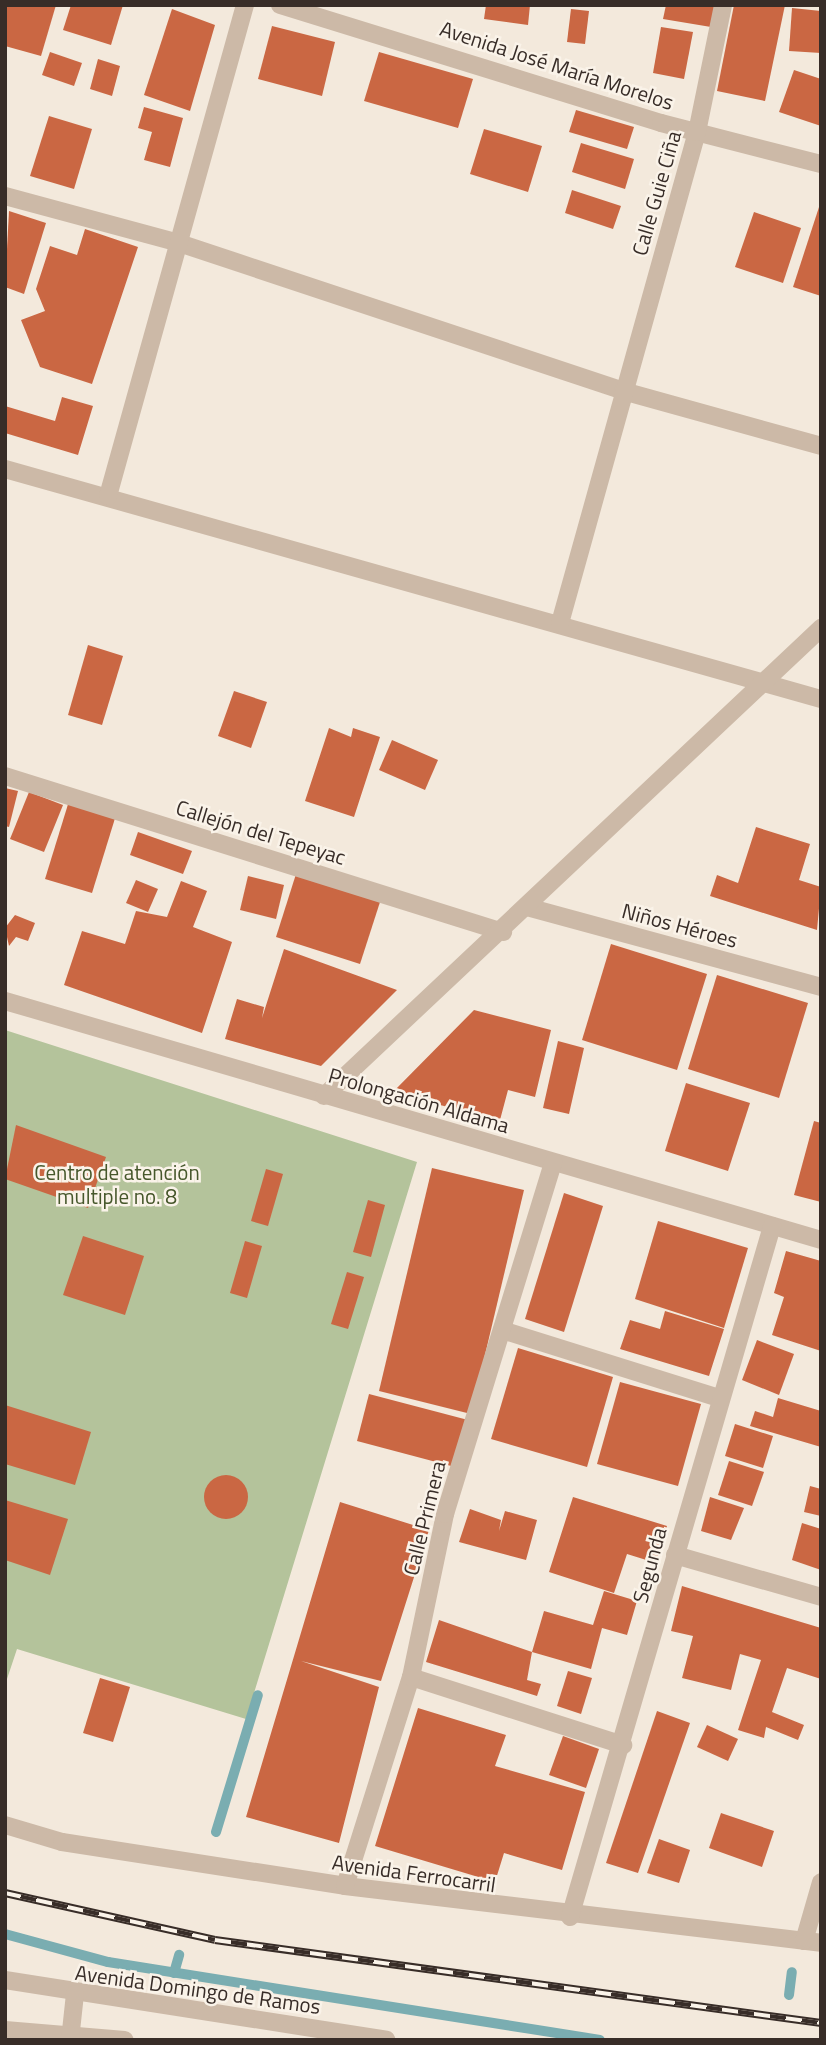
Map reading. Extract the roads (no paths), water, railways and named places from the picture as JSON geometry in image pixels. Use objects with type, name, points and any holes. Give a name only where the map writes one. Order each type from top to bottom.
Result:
[{"type":"street","points":[[108,496],[245,5]]},
{"type":"street","name":"Avenida José María Morelos","points":[[280,5],[306,9],[697,132],[821,164]]},
{"type":"street","name":"Calle Guie Ciña","points":[[560,623],[697,132],[723,5]]},
{"type":"street","points":[[5,196],[180,243],[623,391],[821,446]]},
{"type":"street","points":[[5,469],[560,623],[821,699]]},
{"type":"street","points":[[324,1096],[503,932],[821,628]]},
{"type":"street","name":"Callejón del Tepeyac","points":[[5,776],[503,932]]},
{"type":"street","name":"Niños Héroes","points":[[527,907],[821,987]]},
{"type":"street","name":"Prolongación Aldama","points":[[5,1001],[821,1240]]},
{"type":"street","name":"Calle Primera","points":[[345,1886],[411,1677],[445,1514],[553,1162]]},
{"type":"street","name":"Segunda","points":[[570,1917],[623,1745],[719,1398],[772,1226]]},
{"type":"street","points":[[502,1330],[719,1398]]},
{"type":"street","points":[[675,1555],[821,1597]]},
{"type":"street","points":[[411,1677],[623,1745]]},
{"type":"street","name":"Avenida Ferrocarril","points":[[5,1825],[62,1842],[345,1886],[570,1917],[812,1942]]},
{"type":"street","points":[[812,1942],[821,1882]]},
{"type":"street","name":"Avenida Domingo de Ramos","points":[[5,1980],[75,1994],[386,2040]]},
{"type":"street","points":[[71,2036],[75,1994]]},
{"type":"street","points":[[5,2030],[125,2040]]},
{"type":"waterway","points":[[216,1832],[258,1695]]},
{"type":"waterway","points":[[5,1934],[108,1962],[600,2040]]},
{"type":"waterway","points":[[174,1973],[179,1955]]},
{"type":"waterway","points":[[789,1995],[792,1972]]},
{"type":"railway","points":[[5,1893],[215,1940],[821,2023]]},
{"type":"park label","name":"Centro de atención multiple no. 8","points":[[117,1184]]}]
